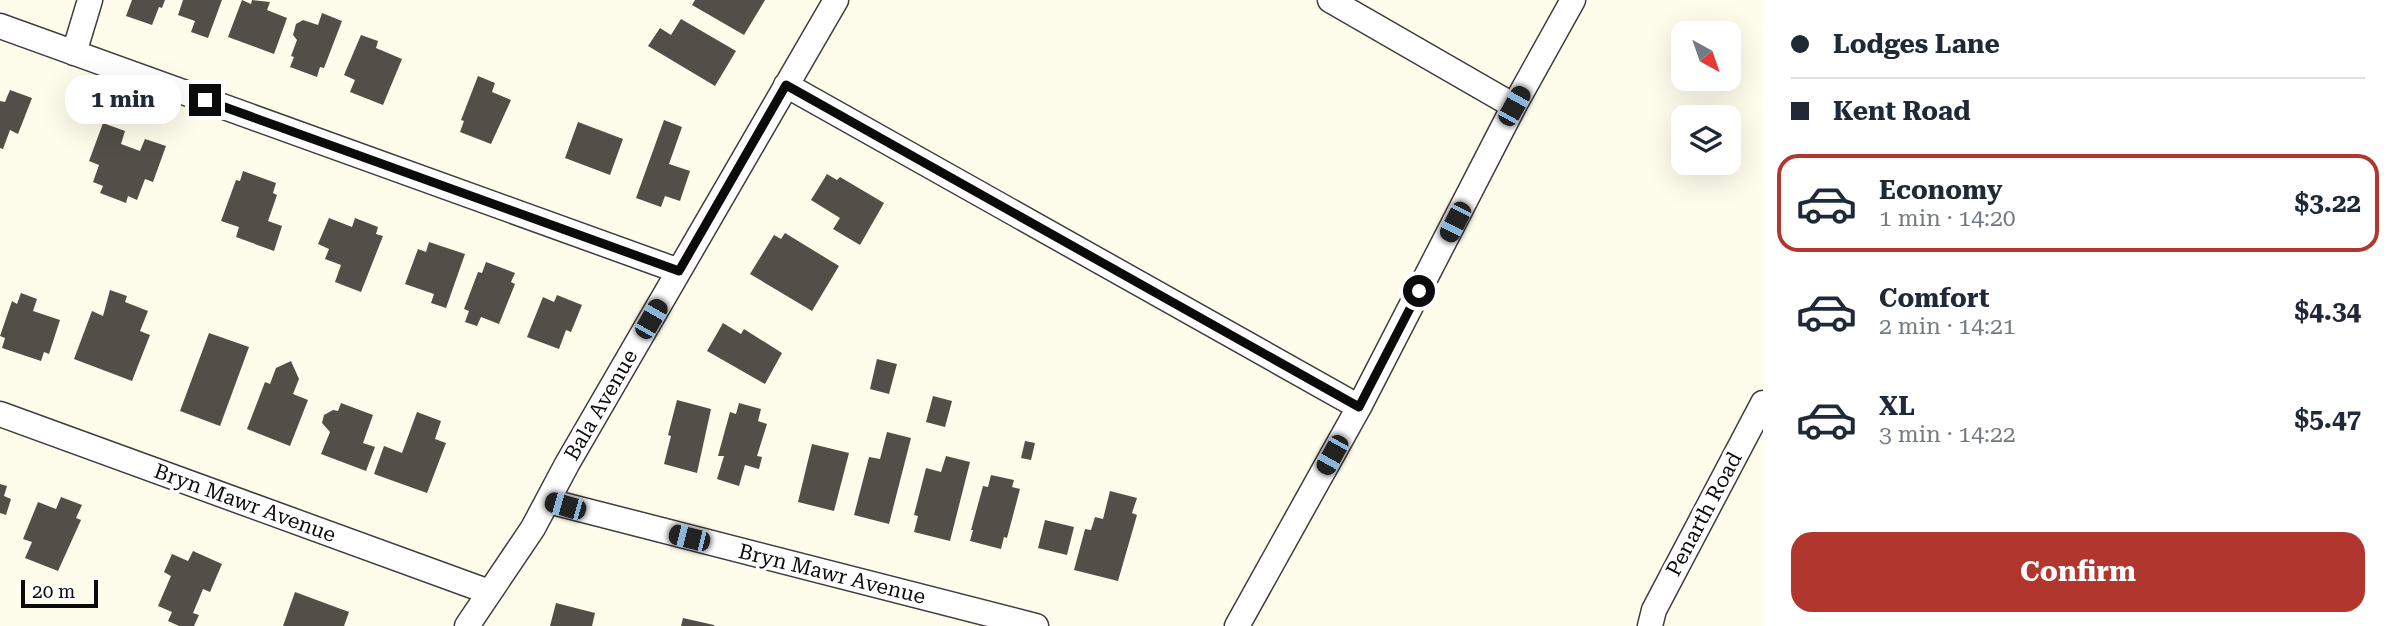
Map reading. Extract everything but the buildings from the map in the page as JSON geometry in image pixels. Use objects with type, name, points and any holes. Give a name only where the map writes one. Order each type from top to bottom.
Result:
[{"type":"street","points":[[74,53],[90,0]]},
{"type":"street","name":"Bala Avenue","points":[[467,626],[533,528],[835,0]]},
{"type":"street","points":[[1329,0],[1514,106]]},
{"type":"street","points":[[1237,626],[1359,407],[1514,106],[1573,0]]},
{"type":"street","points":[[0,26],[679,271]]},
{"type":"street","points":[[786,85],[1359,407]]},
{"type":"street","name":"Penarth Road","points":[[1650,626],[1654,610],[1763,403]]},
{"type":"street","name":"Bryn Mawr Avenue","points":[[0,414],[489,592]]},
{"type":"street","name":"Bryn Mawr Avenue","points":[[548,501],[1036,626]]},
{"type":"route","points":[[205,100],[679,271],[786,85],[1359,407],[1419,291]]}]
